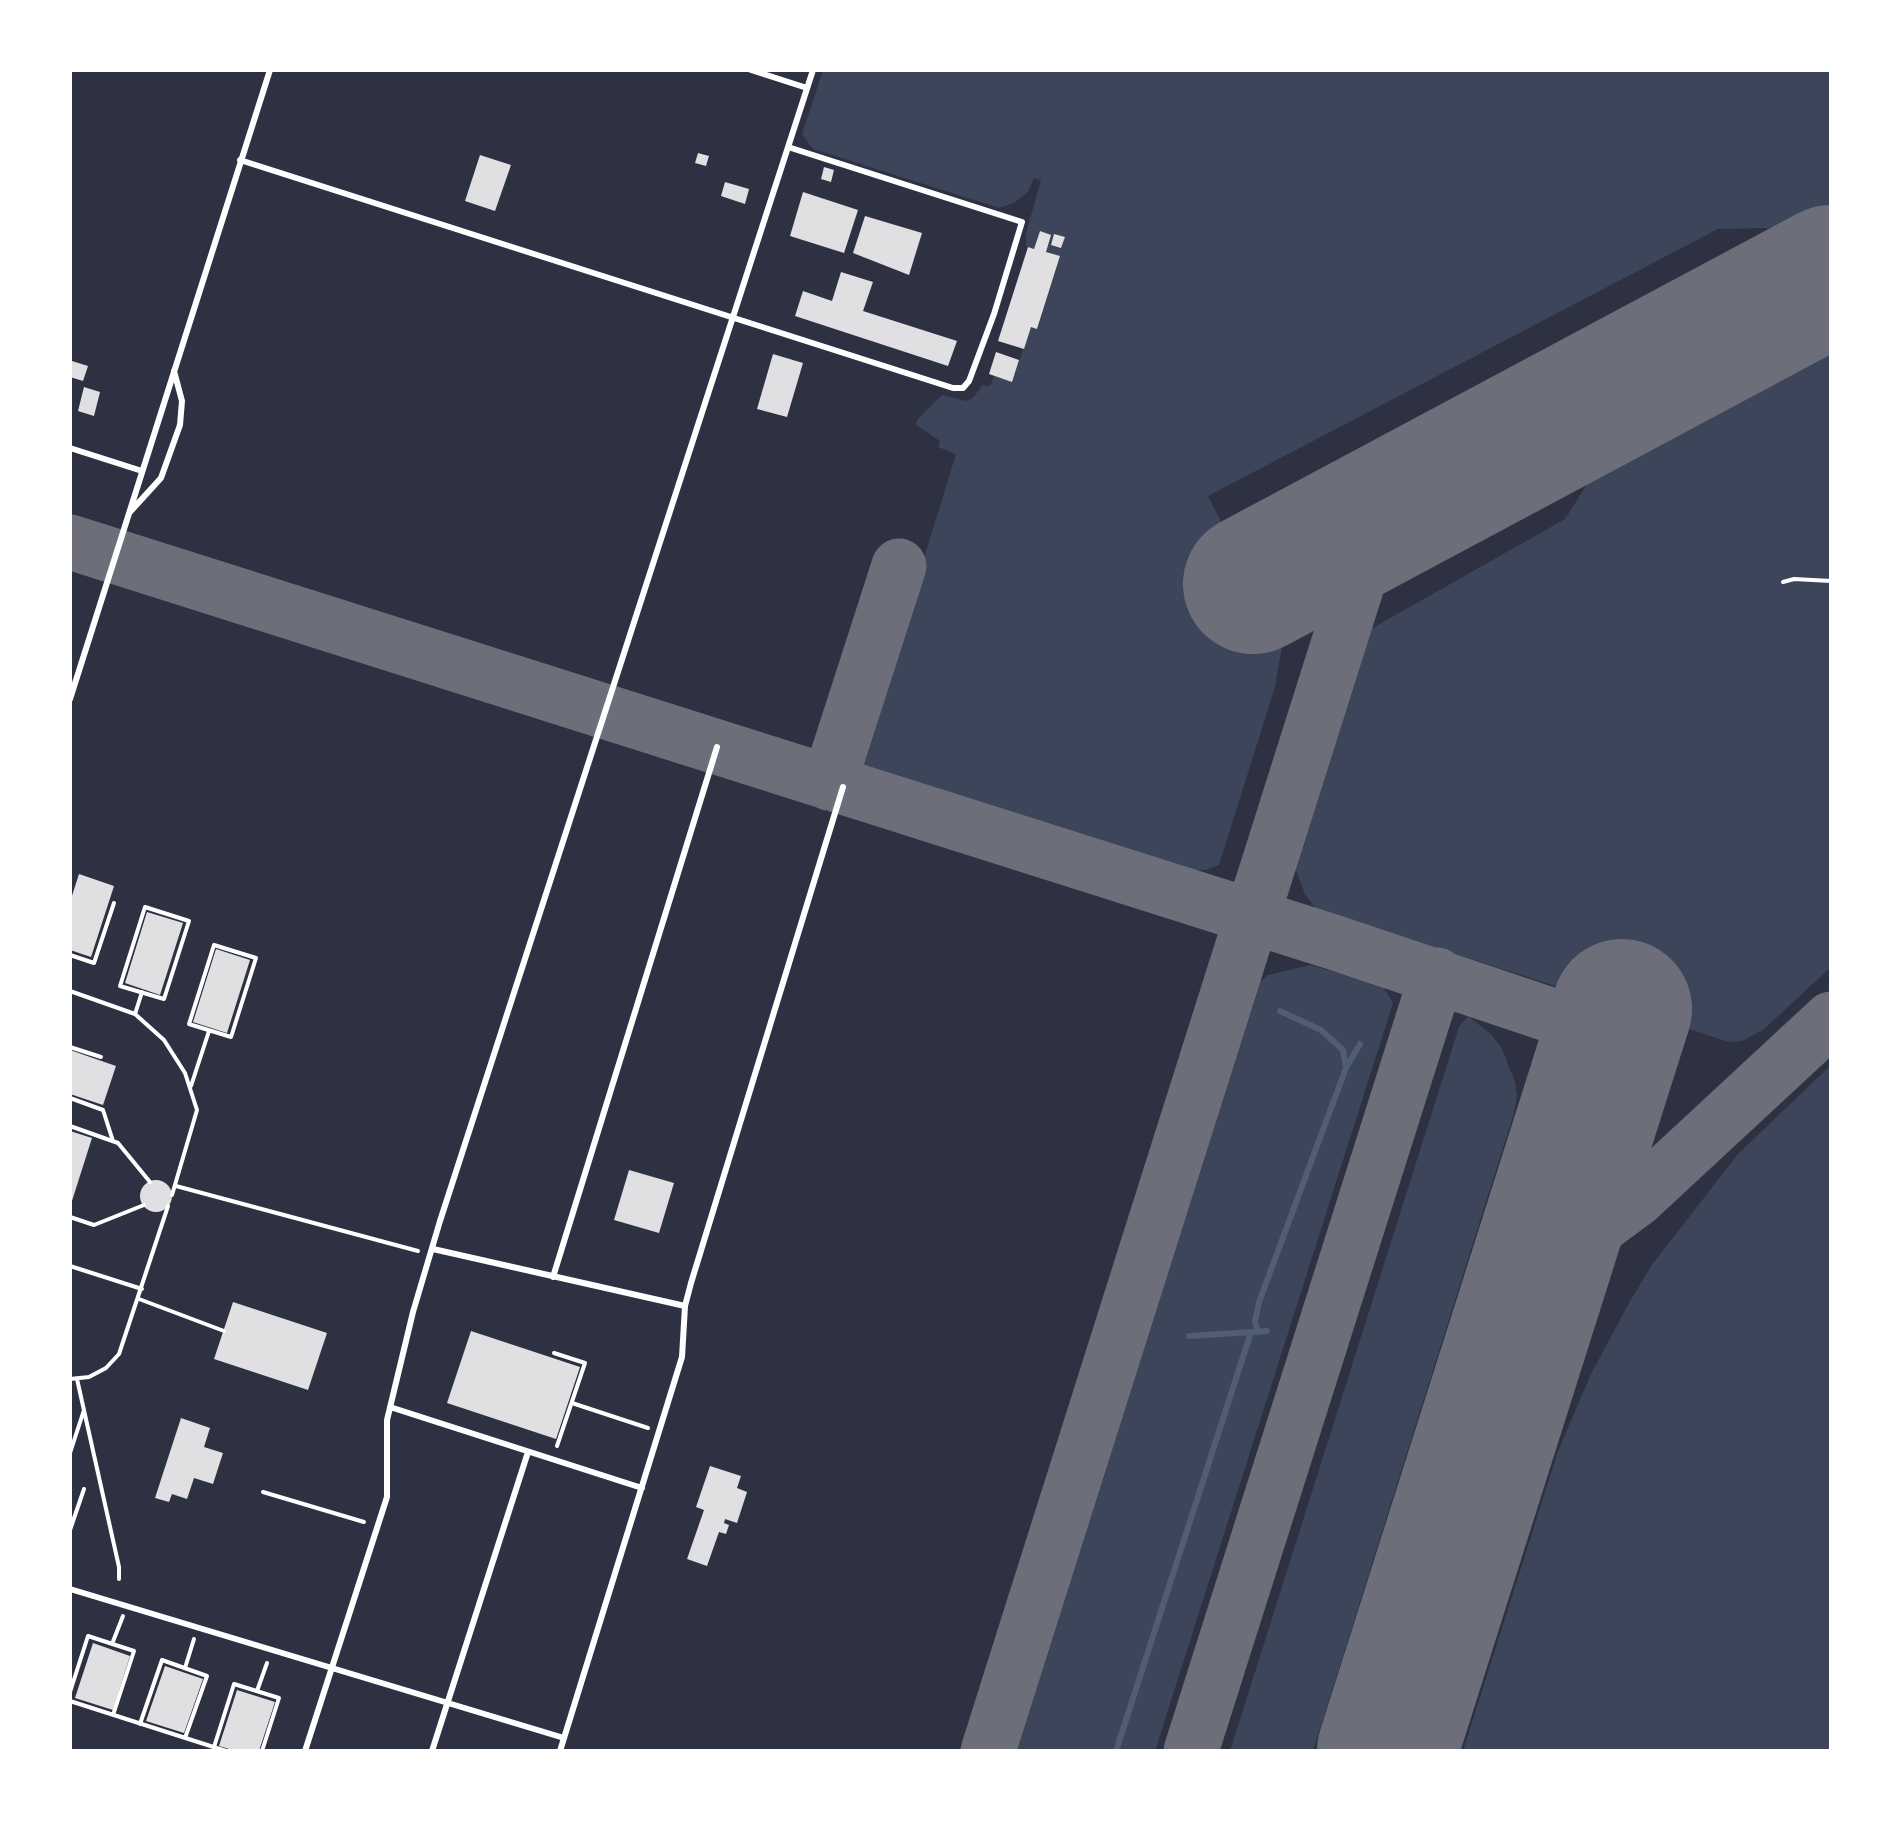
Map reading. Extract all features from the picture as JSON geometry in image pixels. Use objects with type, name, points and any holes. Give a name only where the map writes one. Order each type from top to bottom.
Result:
[{"type":"lane","points":[[70,699],[270,70]]},
{"type":"lane","points":[[752,70],[807,88]]},
{"type":"lane","points":[[306,1751],[387,1497],[387,1420],[412,1312],[813,70]]},
{"type":"lane","points":[[240,160],[953,388],[966,385],[994,314],[1022,222],[788,147]]},
{"type":"lane","points":[[129,513],[161,478],[180,426],[182,401],[174,369]]},
{"type":"lane","points":[[70,448],[142,471]]},
{"type":"lane","points":[[552,1277],[717,748]]},
{"type":"lane","points":[[560,1751],[682,1356],[685,1306],[843,788]]},
{"type":"lane","points":[[433,1250],[685,1306]]},
{"type":"lane","points":[[390,1407],[642,1488]]},
{"type":"lane","points":[[432,1751],[528,1452]]},
{"type":"lane","points":[[70,1588],[564,1738]]},
{"type":"path","points":[[1783,582],[1831,581]]},
{"type":"path","points":[[70,965],[72,955],[94,963],[114,903]]},
{"type":"path","points":[[145,907],[188,921],[164,999],[142,992],[120,986],[145,907]]},
{"type":"path","points":[[214,944],[256,958],[231,1037],[210,1031],[188,1024],[214,944]]},
{"type":"path","points":[[70,992],[135,1014],[164,1040],[190,1086],[197,1110],[172,1195]]},
{"type":"path","points":[[135,1014],[142,992]]},
{"type":"path","points":[[190,1086],[210,1031]]},
{"type":"path","points":[[70,1047],[101,1058]]},
{"type":"path","points":[[70,1098],[103,1110],[113,1141],[150,1182]]},
{"type":"path","points":[[70,1126],[113,1141]]},
{"type":"path","points":[[175,1186],[418,1251],[433,1250]]},
{"type":"path","points":[[70,1217],[94,1225],[144,1205]]},
{"type":"path","points":[[70,1379],[106,1368],[119,1354],[168,1206]]},
{"type":"path","points":[[70,1266],[142,1289]]},
{"type":"path","points":[[139,1298],[224,1330]]},
{"type":"path","points":[[552,1460],[586,1363],[554,1353]]},
{"type":"path","points":[[77,1379],[119,1579]]},
{"type":"path","points":[[572,1403],[659,1432]]},
{"type":"path","points":[[70,1453],[84,1409]]},
{"type":"path","points":[[70,1530],[84,1489]]},
{"type":"path","points":[[263,1492],[378,1526]]},
{"type":"path","points":[[112,1644],[126,1606]]},
{"type":"path","points":[[184,1668],[198,1627]]},
{"type":"path","points":[[70,1692],[88,1636],[134,1651],[113,1715]]},
{"type":"path","points":[[257,1691],[272,1650]]},
{"type":"path","points":[[140,1724],[162,1660],[207,1676],[186,1738]]},
{"type":"path","points":[[214,1747],[234,1684],[279,1698],[262,1751]]},
{"type":"path","points":[[70,1701],[226,1751]]},
{"type":"shaded area","points":[[823,70],[1831,70],[1831,218],[1813,227],[1718,229],[1208,496],[1282,647],[1275,687],[1219,865],[1189,870],[1125,855],[858,772],[956,454],[938,447],[940,441],[916,425],[917,420],[942,395],[966,401],[982,385],[990,386],[994,376],[1012,381],[1031,327],[1038,328],[1060,257],[1046,252],[1050,235],[1040,232],[1034,249],[1026,246],[1041,180],[1034,178],[1028,192],[999,208],[813,149],[802,134]]},
{"type":"shaded area","points":[[1831,331],[1831,967],[1763,1030],[1742,1041],[1729,1042],[1316,909],[1305,894],[1293,863],[1292,847],[1351,660],[1369,630],[1565,519],[1608,451]]},
{"type":"shaded area","points":[[1310,965],[1382,985],[1393,1003],[1155,1751],[1005,1751],[1240,1007],[1245,995],[1268,975]]},
{"type":"shaded area","points":[[1468,1016],[1492,1035],[1502,1049],[1515,1082],[1514,1113],[1313,1751],[1230,1751],[1459,1027]]},
{"type":"shaded area","points":[[1831,1065],[1831,1751],[1463,1751],[1558,1451],[1591,1374],[1629,1303],[1651,1266],[1738,1154]]},
{"type":"building","points":[[698,153],[709,156],[706,166],[695,163]]},
{"type":"building","points":[[480,155],[511,165],[495,211],[465,201]]},
{"type":"building","points":[[824,167],[834,170],[831,182],[821,179]]},
{"type":"building","points":[[725,182],[749,189],[745,204],[721,196]]},
{"type":"building","points":[[803,192],[858,210],[844,253],[790,236]]},
{"type":"building","points":[[865,216],[922,233],[909,275],[853,253]]},
{"type":"building","points":[[1040,231],[1051,235],[1046,252],[1060,256],[1037,329],[1031,327],[1024,349],[998,341],[1028,247],[1034,249]]},
{"type":"building","points":[[1054,234],[1065,237],[1061,248],[1051,245]]},
{"type":"building","points":[[841,272],[873,282],[863,311],[957,341],[948,366],[795,316],[803,291],[832,301]]},
{"type":"building","points":[[996,352],[1019,360],[1012,382],[989,374]]},
{"type":"building","points":[[773,354],[803,363],[787,417],[757,409]]},
{"type":"building","points":[[72,361],[88,366],[83,381],[70,377]]},
{"type":"building","points":[[84,387],[100,392],[94,416],[78,411]]},
{"type":"building","points":[[79,874],[114,886],[91,957],[70,950],[70,902]]},
{"type":"building","points":[[147,912],[183,923],[160,995],[125,983]]},
{"type":"building","points":[[216,949],[250,960],[227,1033],[193,1022]]},
{"type":"building","points":[[70,1050],[116,1066],[103,1105],[70,1094]]},
{"type":"building","points":[[70,1131],[92,1138],[71,1204],[70,1204]]},
{"type":"building","points":[[629,1170],[674,1183],[659,1233],[614,1220]]},
{"type":"building","points":[[156,1180],[167,1185],[172,1196],[167,1207],[156,1212],[145,1207],[140,1196],[145,1185]]},
{"type":"building","points":[[233,1302],[327,1333],[308,1390],[214,1359]]},
{"type":"building","points":[[471,1331],[580,1367],[556,1439],[447,1403]]},
{"type":"building","points":[[181,1418],[210,1428],[204,1447],[223,1453],[213,1484],[194,1478],[187,1499],[172,1494],[169,1502],[155,1498]]},
{"type":"building","points":[[710,1466],[741,1476],[737,1488],[747,1492],[737,1523],[725,1519],[724,1523],[729,1525],[726,1534],[719,1532],[707,1566],[687,1559],[704,1510],[696,1507]]},
{"type":"building","points":[[93,1643],[130,1656],[113,1710],[75,1698]]},
{"type":"building","points":[[165,1666],[203,1679],[184,1733],[146,1721]]},
{"type":"building","points":[[237,1690],[275,1702],[259,1751],[219,1746]]},
{"type":"waterway","points":[[1258,1332],[1255,1322],[1259,1302],[1346,1068],[1343,1050],[1321,1030],[1280,1011]]},
{"type":"waterway","points":[[1346,1068],[1360,1044]]},
{"type":"waterway","points":[[1189,1336],[1267,1331]]},
{"type":"waterway","points":[[1116,1751],[1251,1332]]},
{"type":"taxiway","points":[[988,1751],[1358,582],[1379,527],[1415,497]]},
{"type":"taxiway","points":[[70,542],[1336,943],[1613,1036]]},
{"type":"taxiway","points":[[829,783],[899,566]]},
{"type":"taxiway","points":[[1191,1751],[1437,975]]},
{"type":"taxiway","points":[[1538,1272],[1637,1199],[1831,1019]]},
{"type":"runway","points":[[1253,584],[1831,275]]},
{"type":"runway","points":[[1387,1751],[1622,1009]]}]
